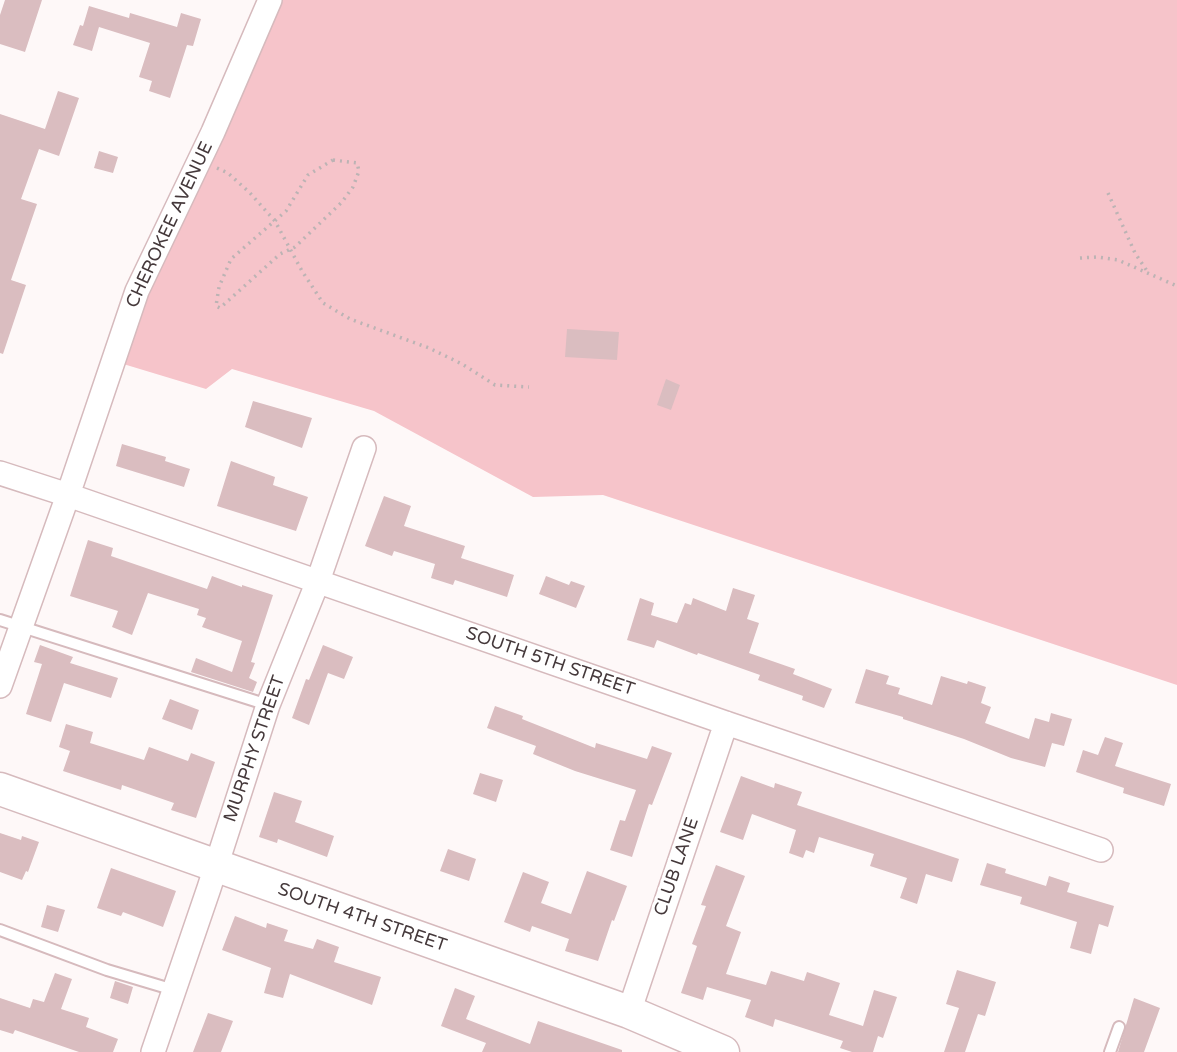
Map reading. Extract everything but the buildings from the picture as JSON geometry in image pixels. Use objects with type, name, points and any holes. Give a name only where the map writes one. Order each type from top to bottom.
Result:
[{"type":"main road","name":"SOUTH 4TH STREET","points":[[0,789],[629,1012],[719,1051]]},
{"type":"street","name":"CHEROKEE AVENUE","points":[[0,686],[10,623],[68,495],[136,291],[200,159],[270,0]]},
{"type":"street","name":"MURPHY STREET","points":[[153,1052],[268,705],[318,581],[364,448]]},
{"type":"street","name":"SOUTH 5TH STREET","points":[[0,473],[1101,850]]},
{"type":"street","name":"CLUB LANE","points":[[629,1012],[726,723]]},
{"type":"lane","points":[[10,623],[268,705]]},
{"type":"lane","points":[[0,930],[107,970],[173,990]]},
{"type":"lane","points":[[1110,1052],[1119,1027]]},
{"type":"path","points":[[200,159],[228,173],[275,222],[323,303],[350,319],[429,348],[462,364],[495,385],[529,387]]},
{"type":"path","points":[[333,160],[357,163],[359,171],[353,187],[342,202],[290,250],[280,254],[220,308],[216,306],[219,287],[231,259],[275,222],[286,211],[308,176],[333,160]]},
{"type":"path","points":[[1108,193],[1135,253],[1149,272]]},
{"type":"path","points":[[1080,258],[1118,260],[1177,286]]},
{"type":"shaded area","points":[[276,0],[1177,0],[1177,685],[603,495],[533,497],[374,411],[232,369],[206,389],[120,363],[155,271]]}]
